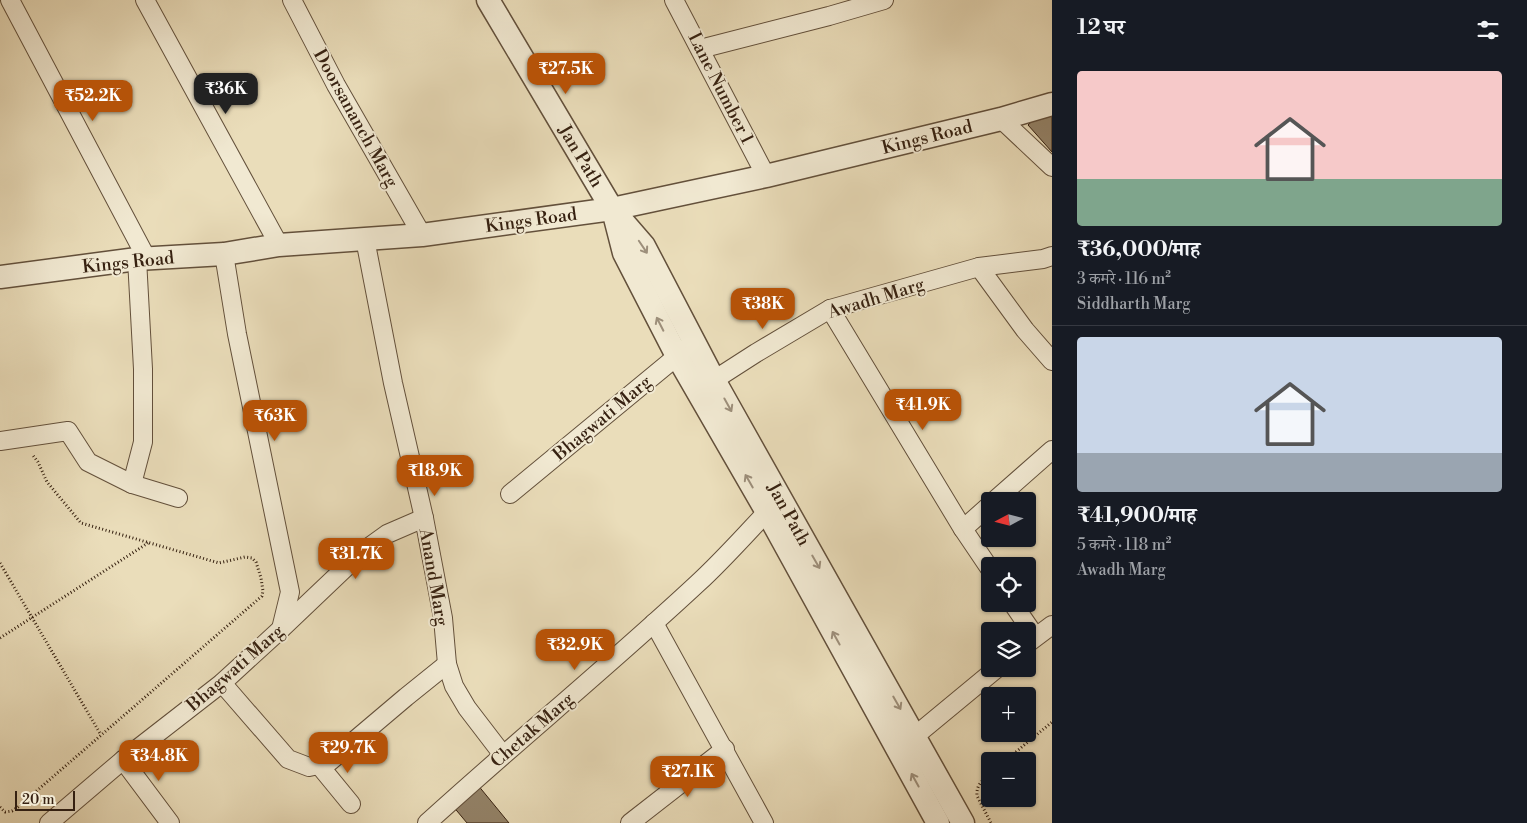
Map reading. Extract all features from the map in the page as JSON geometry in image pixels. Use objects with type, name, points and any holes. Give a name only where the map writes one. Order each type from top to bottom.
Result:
[{"type":"street","points":[[10,0],[142,259],[143,442],[132,484]]},
{"type":"street","points":[[145,0],[278,245]]},
{"type":"street","name":"Doorsananch Marg","points":[[292,0],[336,85],[422,235]]},
{"type":"street","name":"Jan Path","points":[[488,0],[612,209],[624,253],[685,349],[767,512],[938,823]]},
{"type":"street","name":"Lane Number 1","points":[[674,0],[766,176]]},
{"type":"street","points":[[700,48],[832,7],[884,0]]},
{"type":"street","name":"Kings Road","points":[[0,277],[142,259],[224,254],[278,245],[422,235],[612,209],[766,176],[1001,119],[1052,104]]},
{"type":"street","points":[[1001,119],[1052,167]]},
{"type":"street","name":"Anand Marg","points":[[365,239],[393,383],[424,518],[443,618],[447,664],[454,686],[467,708],[503,754]]},
{"type":"street","points":[[224,254],[238,343],[290,592],[281,630]]},
{"type":"street","name":"Awadh Marg","points":[[714,380],[830,310],[978,267],[1043,259],[1052,256]]},
{"type":"street","points":[[978,267],[1025,330],[1052,361]]},
{"type":"street","points":[[830,310],[982,557]]},
{"type":"street","name":"Jan Path","points":[[685,349],[714,380],[963,823]]},
{"type":"street","name":"Bhagwati Marg","points":[[510,494],[685,349]]},
{"type":"street","points":[[0,441],[68,431],[88,462],[132,484],[178,498]]},
{"type":"street","points":[[1004,492],[1052,450]]},
{"type":"street","name":"Chetak Marg","points":[[427,823],[699,582],[767,512]]},
{"type":"street","points":[[963,529],[981,513]]},
{"type":"street","name":"Bhagwati Marg","points":[[49,823],[123,760],[222,683],[281,630],[362,552],[387,534],[424,518]]},
{"type":"street","points":[[654,623],[764,823]]},
{"type":"street","points":[[1036,637],[1052,625]]},
{"type":"street","points":[[222,683],[288,759],[310,767],[328,763],[447,664]]},
{"type":"street","points":[[915,736],[986,677]]},
{"type":"street","points":[[630,823],[725,749]]},
{"type":"street","points":[[123,760],[170,823]]},
{"type":"street","points":[[319,765],[351,804]]},
{"type":"path","points":[[0,807],[6,812],[18,807],[262,596],[263,591],[256,562],[252,558],[245,557],[219,563],[81,522],[47,482],[38,462],[32,454],[24,452]]},
{"type":"path","points":[[0,638],[148,543]]},
{"type":"path","points":[[0,563],[100,735]]},
{"type":"path","points":[[1016,752],[1052,722]]},
{"type":"path","points":[[981,782],[977,791],[977,796],[981,804]]},
{"type":"path","points":[[983,807],[991,823]]},
{"type":"building","points":[[1048,106],[1052,111],[1052,152],[1028,125]]},
{"type":"building","points":[[477,784],[509,823],[467,823],[452,805]]}]
